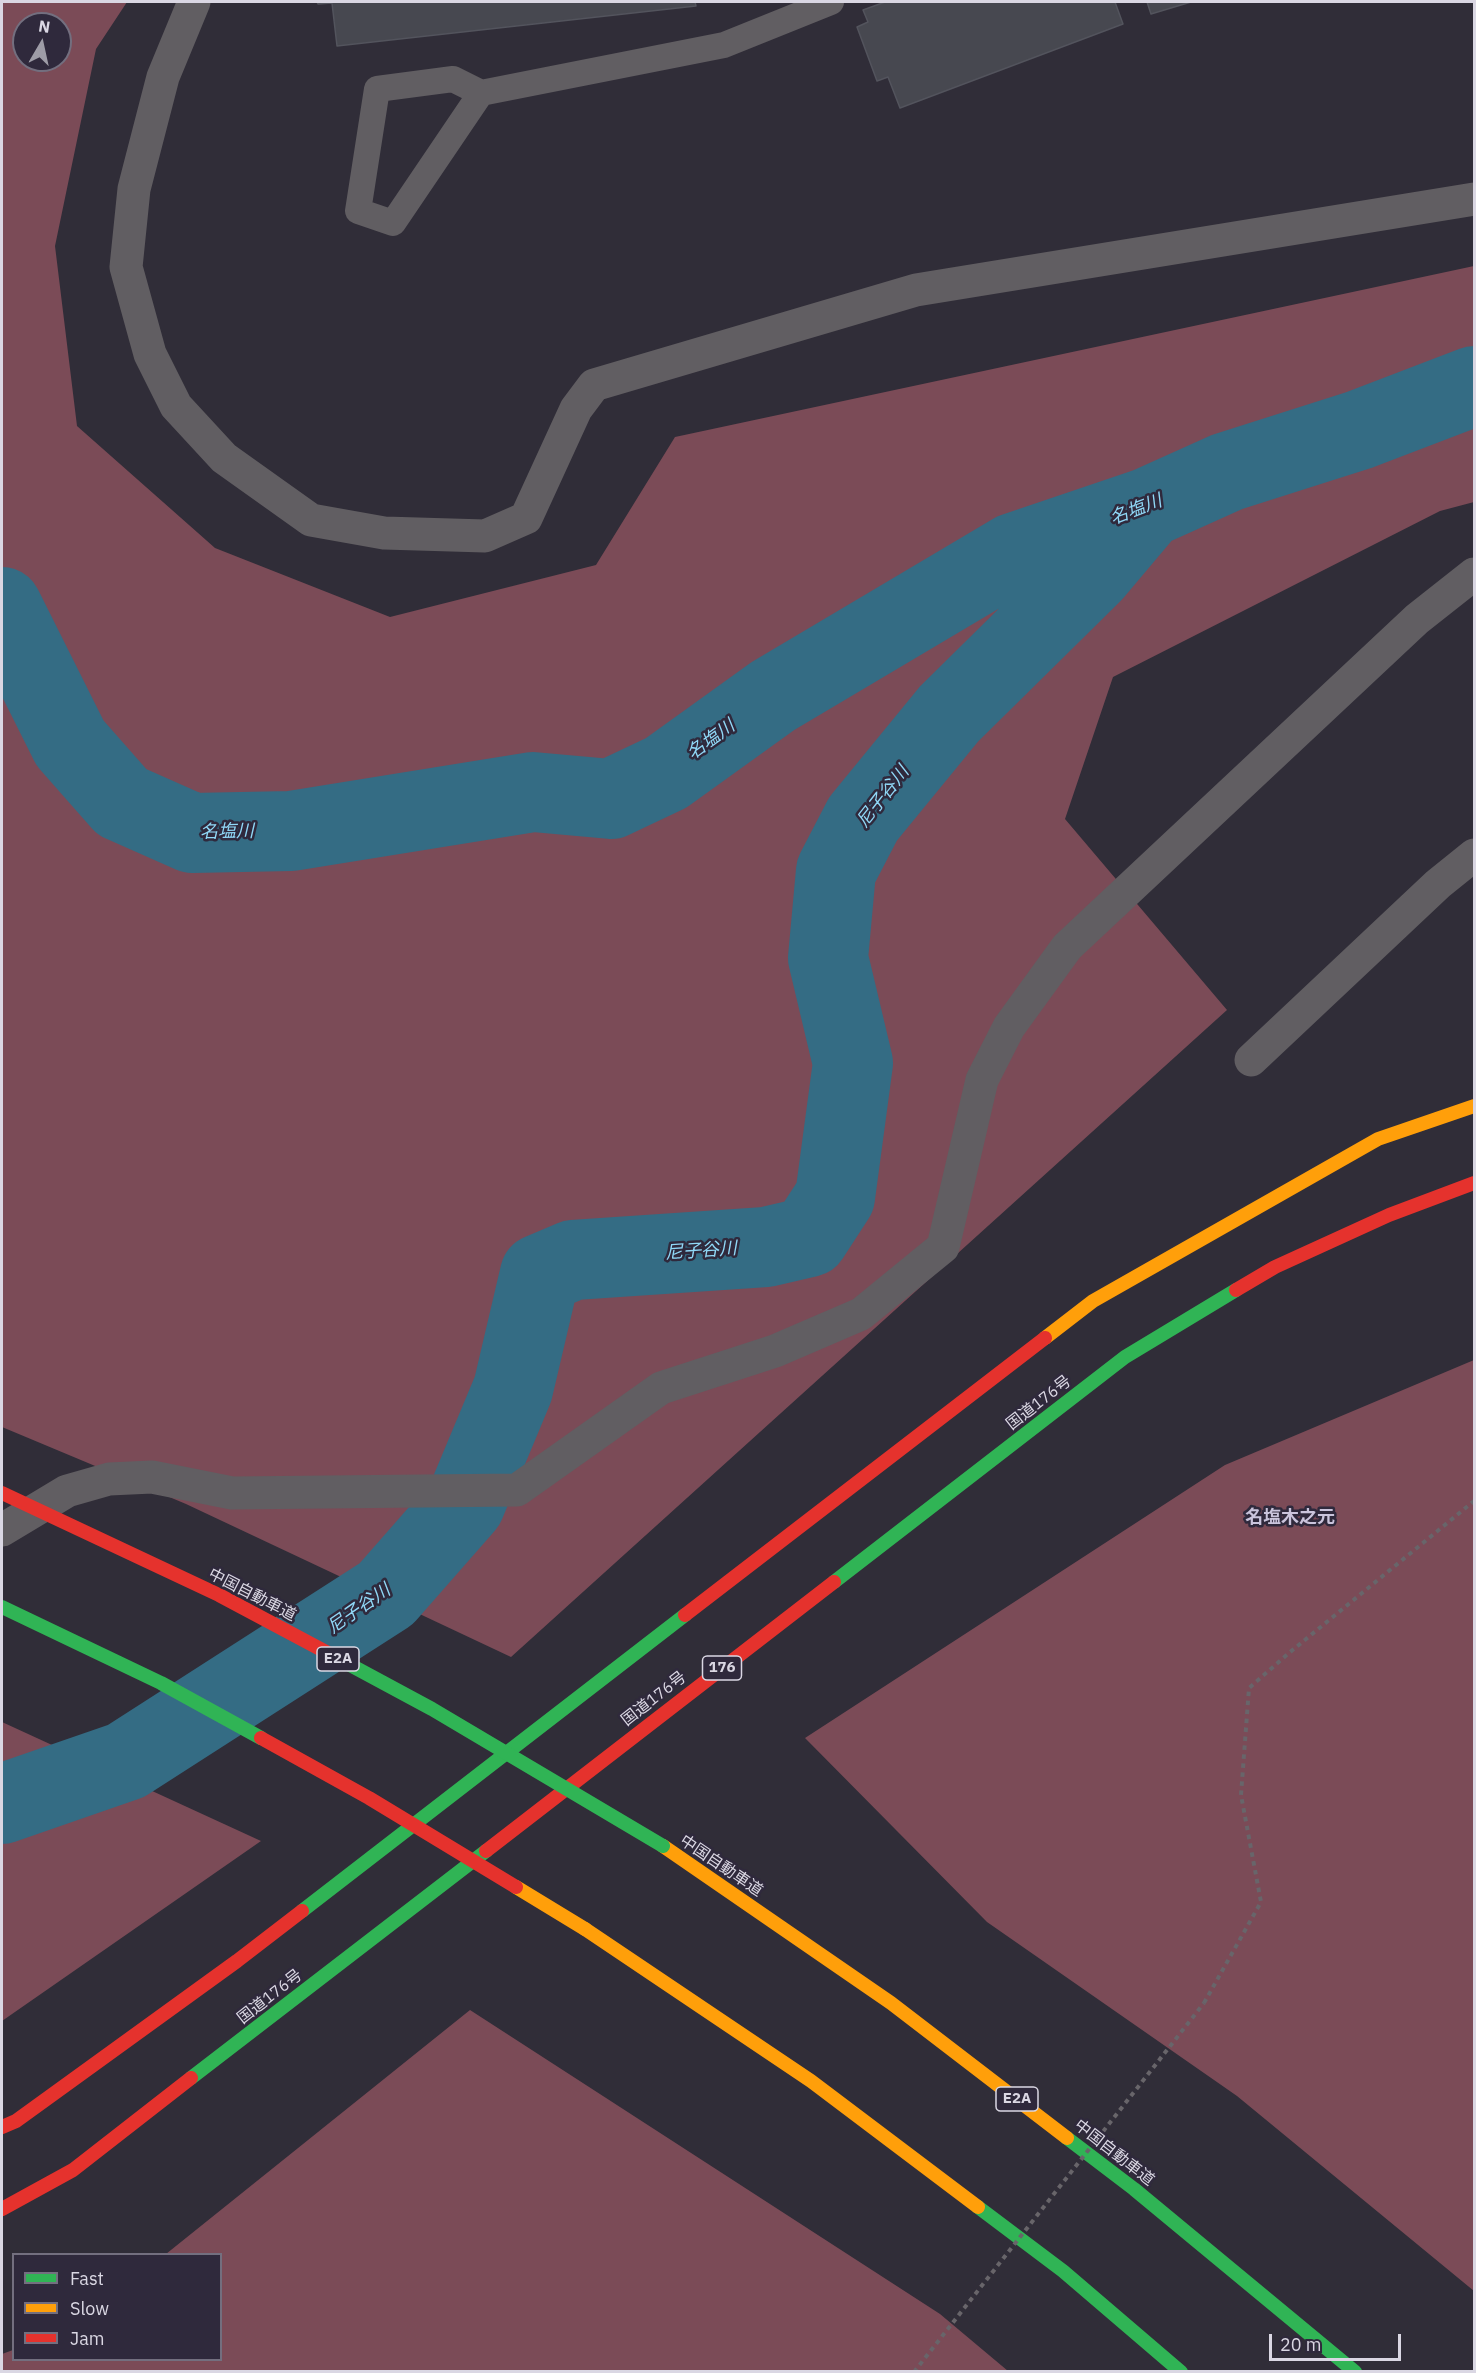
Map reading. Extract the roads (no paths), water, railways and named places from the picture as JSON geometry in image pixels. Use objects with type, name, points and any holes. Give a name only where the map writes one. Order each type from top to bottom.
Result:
[{"type":"highway","points":[[2,2127],[16,2121],[237,1961],[1093,1301],[1378,1139],[1474,1106]]},
{"type":"highway","name":"国道176号","points":[[2,2209],[73,2170],[1125,1357],[1275,1267],[1389,1215],[1474,1183]]},
{"type":"highway","name":"中国自動車道","points":[[2,1493],[219,1595],[270,1622],[432,1709],[663,1846],[891,2003],[1134,2189],[1355,2372]]},
{"type":"highway","points":[[2,1607],[160,1683],[369,1798],[585,1929],[811,2081],[1063,2271],[1181,2372]]},
{"type":"street","points":[[194,2],[163,77],[134,189],[126,267],[150,354],[176,406],[224,458],[311,520],[384,533],[485,536],[526,518],[576,409],[594,385],[916,290],[1474,199]]},
{"type":"street","points":[[2,1530],[67,1491],[109,1479],[152,1477],[232,1493],[517,1490],[661,1388],[775,1351],[861,1314],[943,1246],[982,1080],[1009,1027],[1067,947],[1417,619],[1474,574]]},
{"type":"street","points":[[1251,1060],[1438,884],[1474,855]]},
{"type":"lane","points":[[480,93],[393,223],[358,211],[377,88],[453,79],[480,93],[724,45],[831,2]]},
{"type":"waterway","name":"名塩川","points":[[2,607],[70,743],[122,802],[192,833],[291,831],[533,792],[611,799],[666,773],[773,696],[1014,553],[1147,508],[1227,472],[1359,430],[1474,386]]},
{"type":"waterway","name":"尼子谷川","points":[[2,1804],[126,1761],[386,1594],[465,1504],[513,1389],[540,1274],[573,1260],[766,1247],[809,1237],[835,1197],[853,1063],[828,958],[836,871],[863,819],[949,714],[1093,572],[1147,508]]},
{"type":"district","name":"名塩木之元","points":[[1290,1518]]}]
